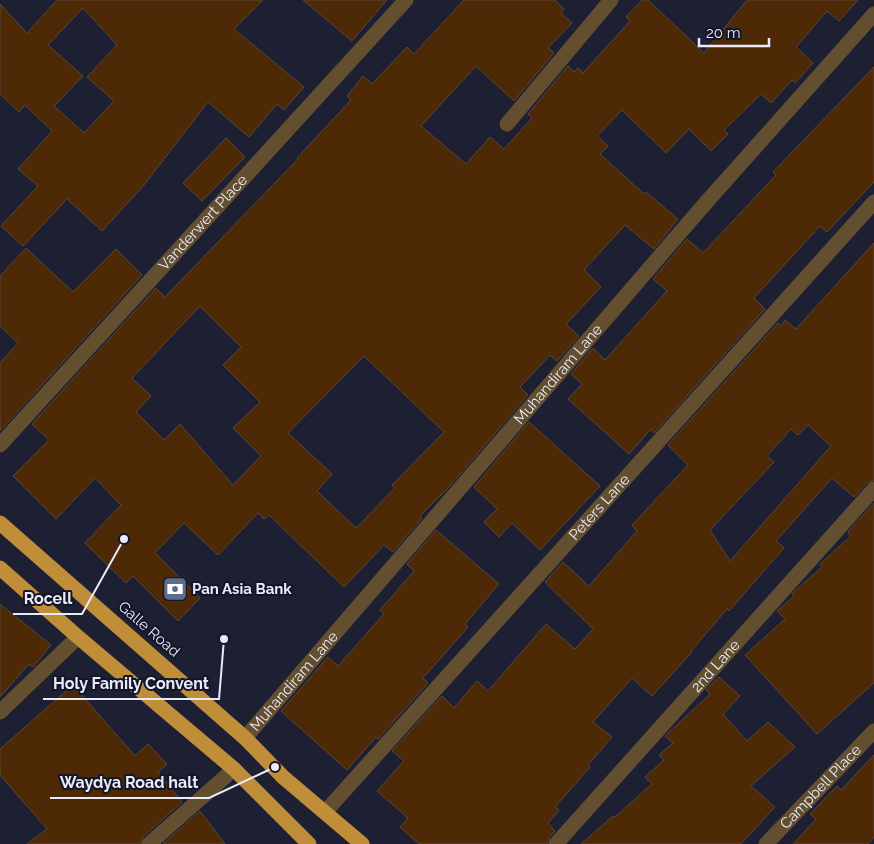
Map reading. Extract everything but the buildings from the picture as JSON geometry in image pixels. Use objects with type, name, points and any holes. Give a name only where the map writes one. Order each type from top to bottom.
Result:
[{"type":"highway","name":"Galle Road","points":[[0,523],[246,738],[283,777],[362,844]]},
{"type":"highway","points":[[0,568],[78,638],[234,769],[309,844]]},
{"type":"street","name":"Vanderwert Place","points":[[0,445],[406,0]]},
{"type":"street","points":[[507,124],[611,0]]},
{"type":"street","name":"Muhandiram Lane","points":[[246,738],[703,206],[874,14]]},
{"type":"street","name":"Peters Lane","points":[[325,812],[874,202]]},
{"type":"street","name":"2nd Lane","points":[[556,844],[874,489]]},
{"type":"street","points":[[0,712],[78,638]]},
{"type":"street","name":"Campbell Place","points":[[766,844],[874,731]]},
{"type":"street","points":[[149,844],[234,769]]},
{"type":"place","name":"Rocell","points":[[124,539]]},
{"type":"place","name":"Pan Asia Bank","points":[[175,589]]},
{"type":"place","name":"Holy Family Convent","points":[[224,639]]},
{"type":"place","name":"Waydya Road halt","points":[[275,767]]}]
